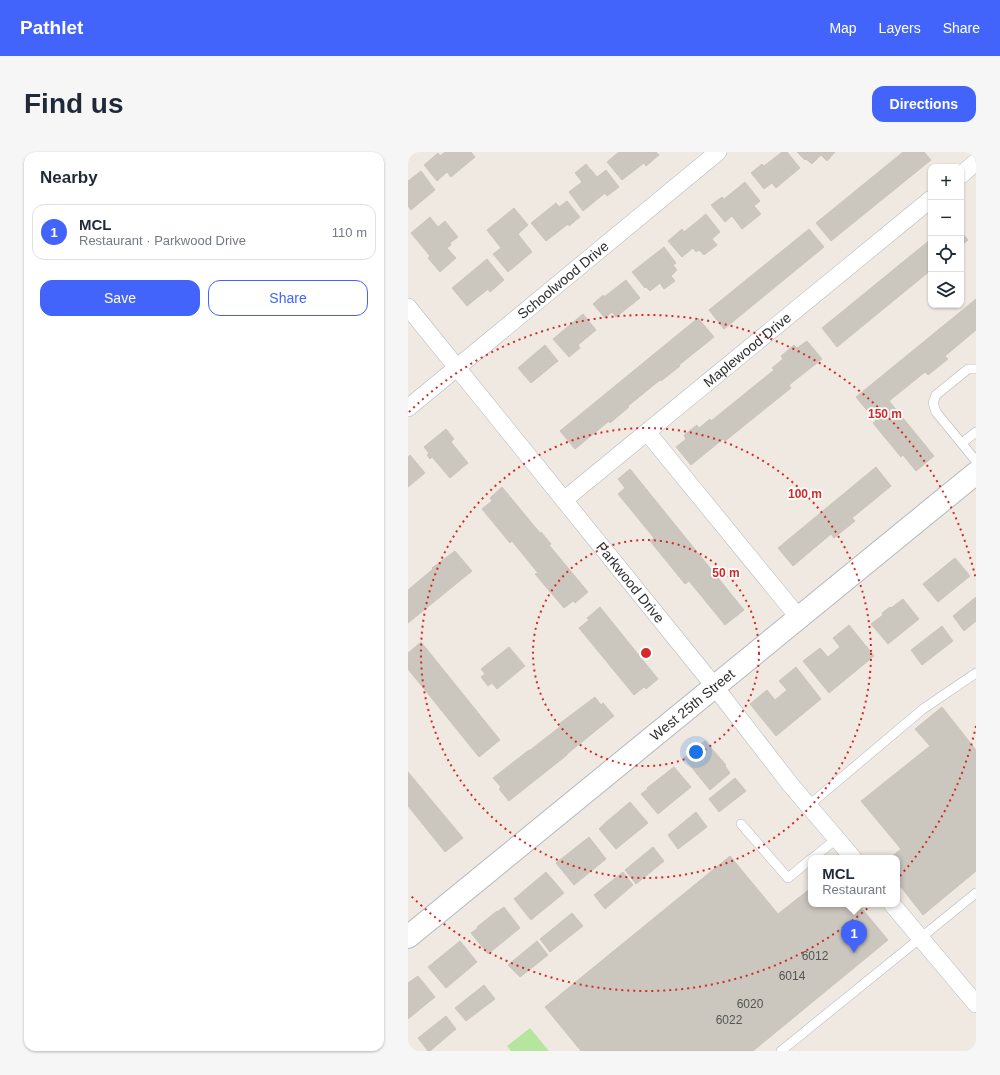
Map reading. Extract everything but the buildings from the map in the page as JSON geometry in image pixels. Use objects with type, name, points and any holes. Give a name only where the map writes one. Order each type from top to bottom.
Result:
[{"type":"street","name":"Schoolwood Drive","points":[[408,408],[718,152]]},
{"type":"street","points":[[964,172],[976,162]]},
{"type":"street","name":"Maplewood Drive","points":[[564,500],[930,200]]},
{"type":"street","name":"Parkwood Drive","points":[[408,307],[715,687],[790,784],[850,855]]},
{"type":"street","points":[[647,432],[799,618]]},
{"type":"street","name":"West 25th Street","points":[[408,937],[976,473]]},
{"type":"street","points":[[895,907],[976,1004]]},
{"type":"lane","points":[[976,369],[968,369],[936,396],[933,403],[936,412],[976,460]]},
{"type":"lane","points":[[962,443],[976,432]]},
{"type":"lane","points":[[808,806],[923,709],[976,673]]},
{"type":"lane","points":[[741,824],[788,878],[808,862]]},
{"type":"lane","points":[[817,855],[836,839]]},
{"type":"lane","points":[[781,1051],[976,893]]},
{"type":"green space","points":[[530,1028],[549,1051],[511,1051],[507,1046]]},
{"type":"place","name":"MCL","points":[[854,953]]}]
